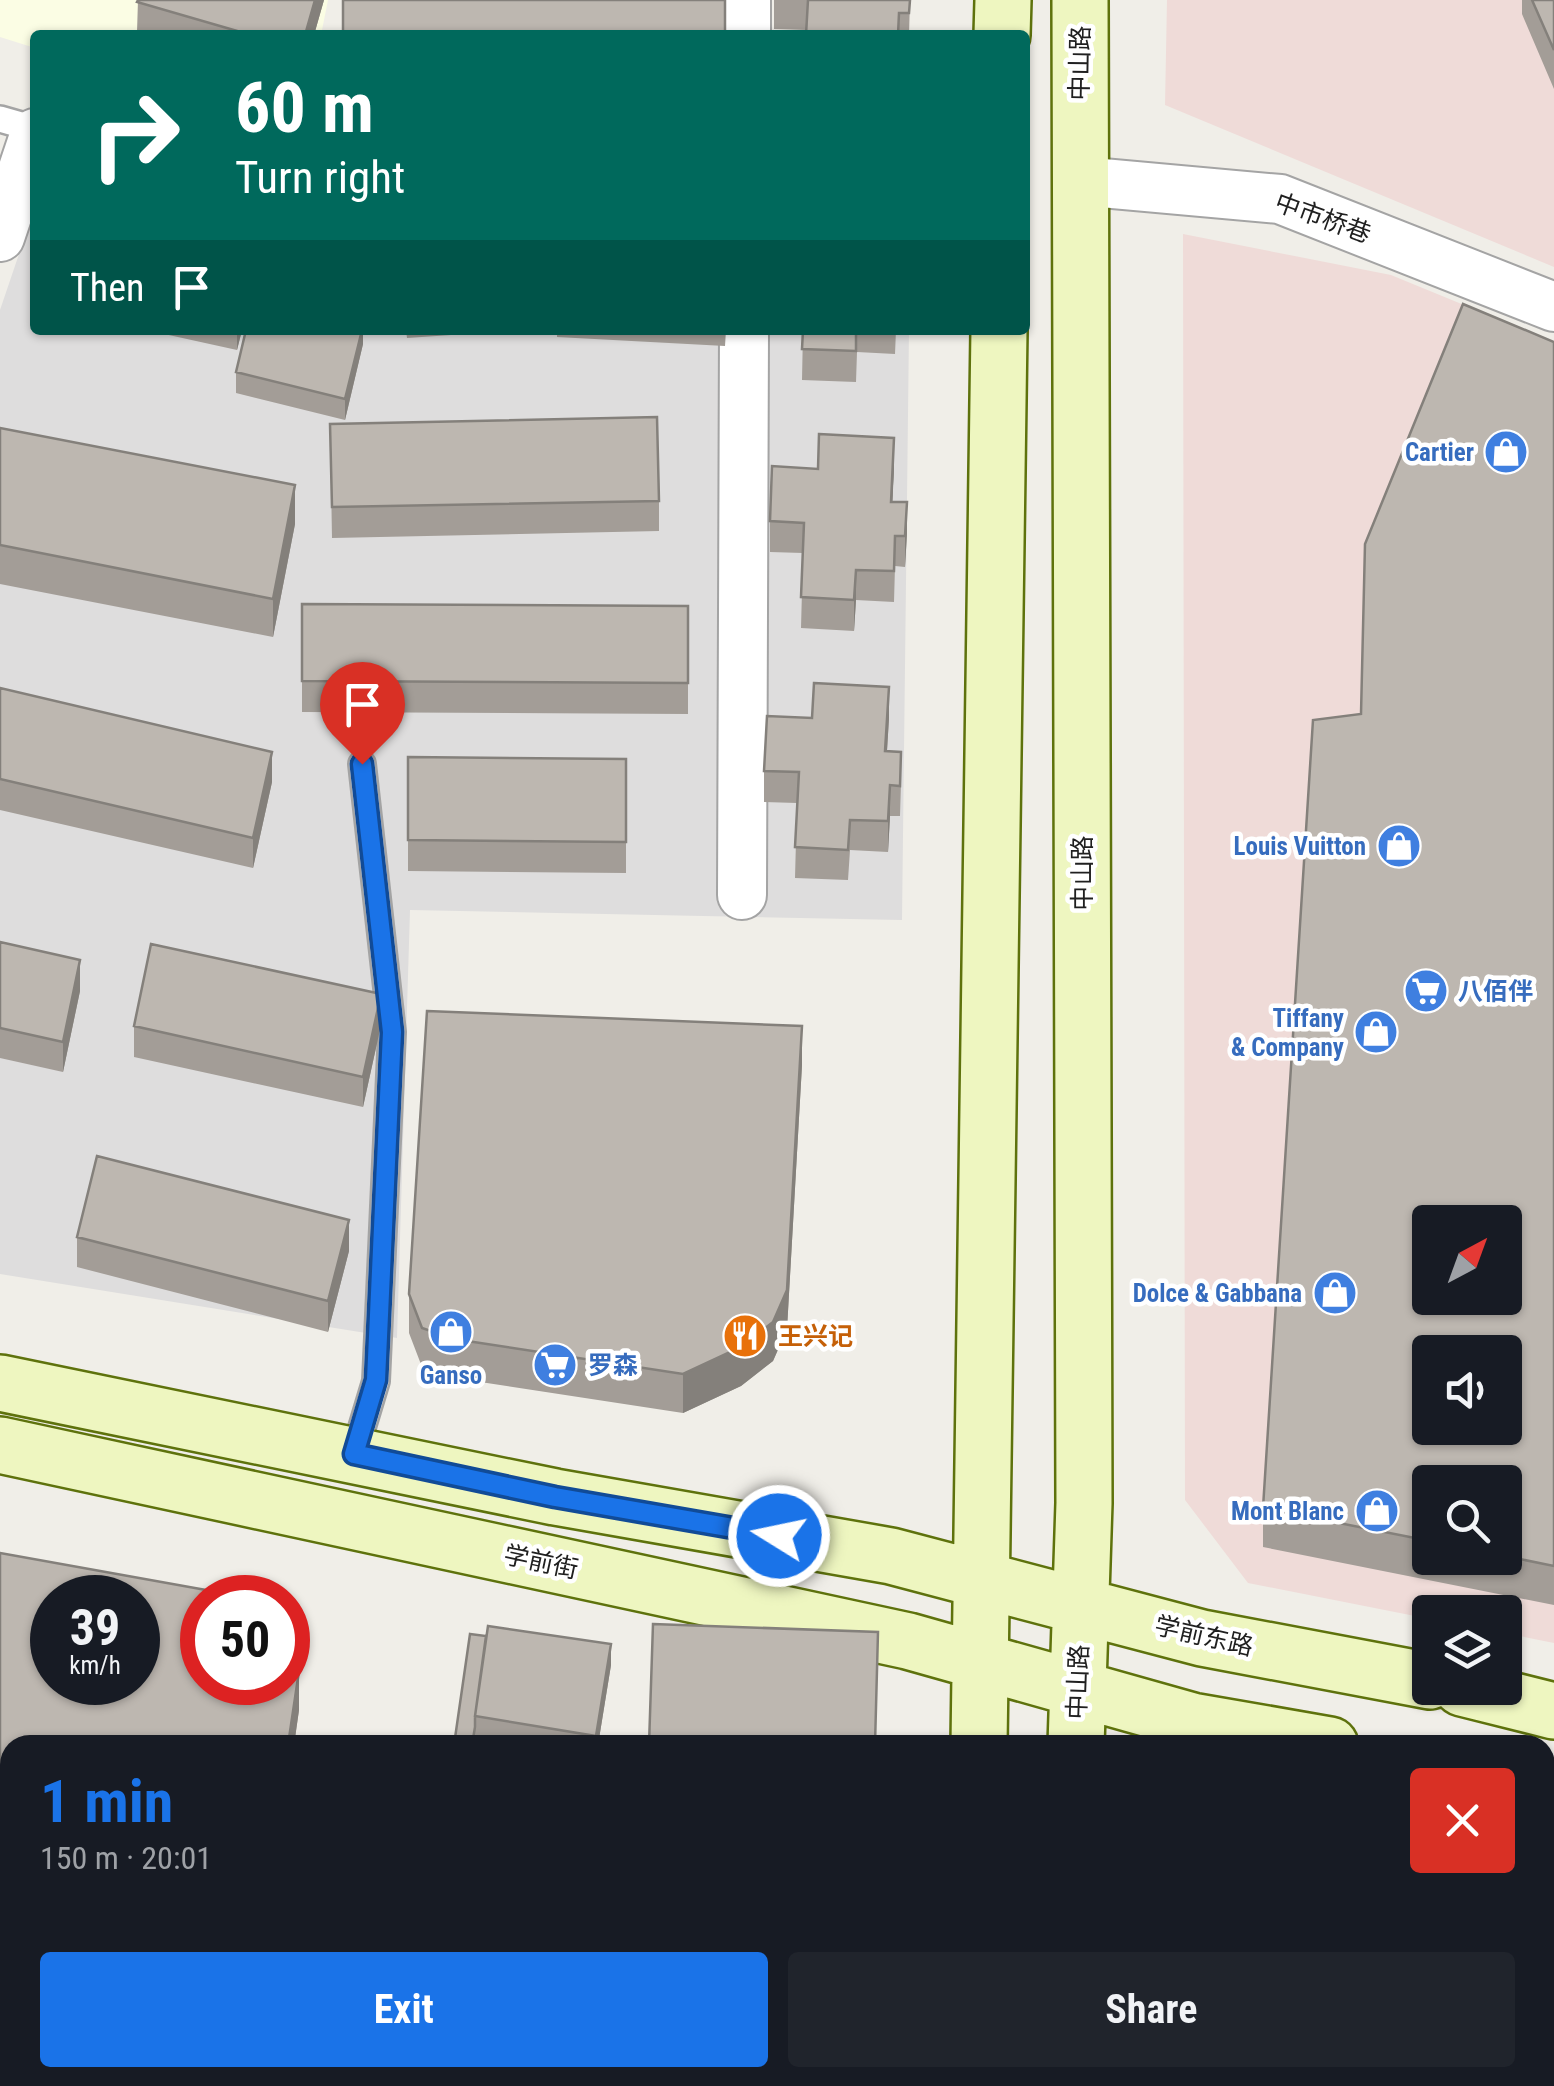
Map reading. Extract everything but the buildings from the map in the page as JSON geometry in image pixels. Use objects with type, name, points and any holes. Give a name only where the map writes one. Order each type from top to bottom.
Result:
[{"type":"main road","points":[[1002,30],[1003,0]]},
{"type":"main road","name":"中山路","points":[[1076,1735],[1084,1484],[1080,0]]},
{"type":"main road","points":[[979,1735],[999,335]]},
{"type":"main road","points":[[0,1382],[555,1497],[891,1556],[980,1578]]},
{"type":"main road","name":"学前街","points":[[0,1444],[908,1641],[1078,1690]]},
{"type":"main road","name":"学前东路","points":[[980,1578],[1234,1645],[1412,1679]]},
{"type":"main road","points":[[1078,1690],[1192,1721],[1272,1735]]},
{"type":"main road","points":[[1522,1703],[1554,1711]]},
{"type":"street","points":[[746,0],[746,30]]},
{"type":"street","points":[[0,237],[30,146]]},
{"type":"street","name":"中市桥巷","points":[[1080,181],[1280,199],[1554,307]]},
{"type":"street","points":[[742,896],[744,335]]},
{"type":"lane","points":[[0,119],[30,129]]},
{"type":"lane","points":[[354,1454],[376,1380],[392,1032],[362,764]]},
{"type":"shaded area","points":[[0,0],[328,0],[322,30],[30,30],[30,46],[0,37]]},
{"type":"shaded area","points":[[1167,0],[1554,0],[1554,267],[1165,105]]},
{"type":"shaded area","points":[[30,222],[30,335],[909,335],[902,920],[410,910],[397,1338],[0,1274],[0,310]]},
{"type":"shaded area","points":[[1183,234],[1391,275],[1554,342],[1554,1643],[1522,1636],[1522,1595],[1412,1595],[1412,1615],[1248,1583],[1185,1500]]},
{"type":"place","name":"Cartier","points":[[1506,452]]},
{"type":"place","name":"Louis Vuitton","points":[[1399,846]]},
{"type":"place","name":"八佰伴","points":[[1426,991]]},
{"type":"place","name":"Tiffany & Company","points":[[1376,1032]]},
{"type":"place","name":"Dolce & Gabbana","points":[[1335,1293]]},
{"type":"place","name":"Ganso","points":[[451,1332]]},
{"type":"place","name":"王兴记","points":[[745,1336]]},
{"type":"place","name":"罗森","points":[[555,1365]]},
{"type":"place","name":"Mont Blanc","points":[[1377,1511]]},
{"type":"route","points":[[362,764],[392,1032],[376,1380],[354,1454],[555,1497],[779,1536]]}]
